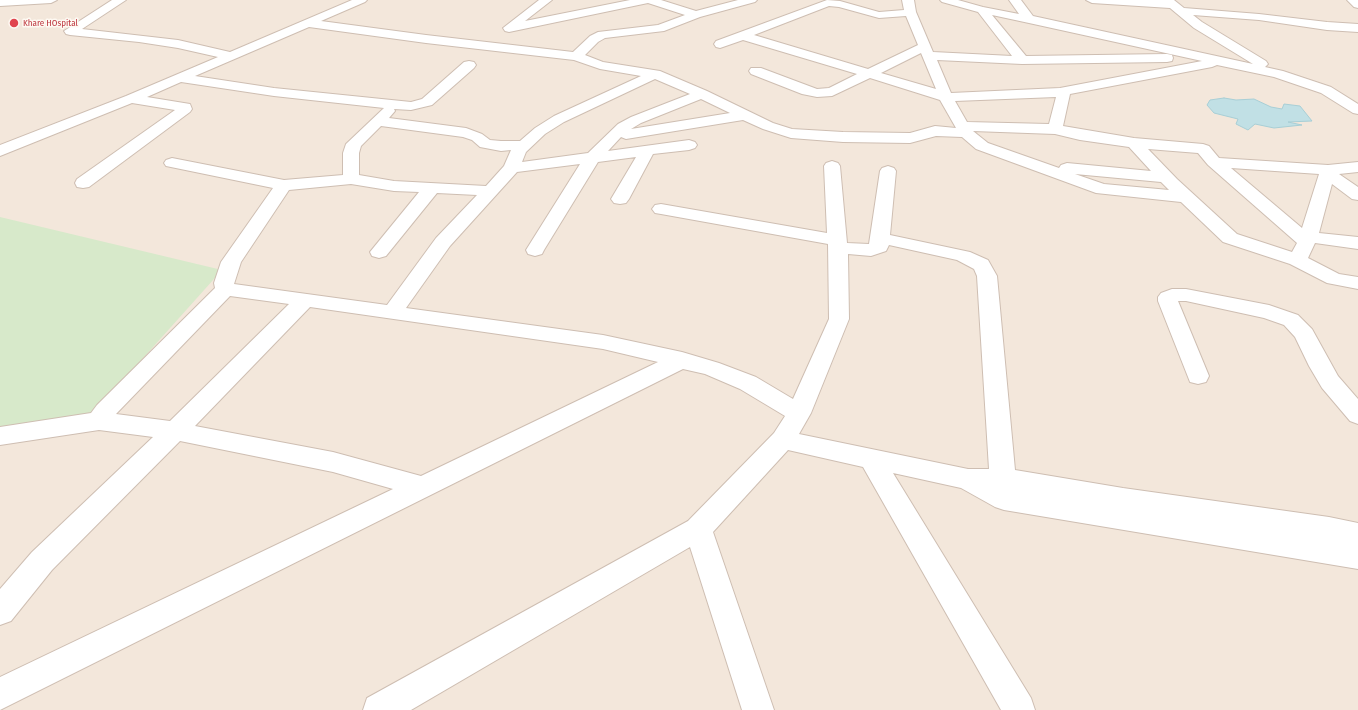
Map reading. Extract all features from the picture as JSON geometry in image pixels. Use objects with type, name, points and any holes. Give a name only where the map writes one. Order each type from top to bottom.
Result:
[{"type":"street","points":[[0,3],[51,0]]},
{"type":"street","points":[[120,0],[70,31],[132,37],[170,43],[231,56]]},
{"type":"street","points":[[0,151],[131,99],[361,0]]},
{"type":"street","points":[[484,45],[546,0]]},
{"type":"street","points":[[509,28],[646,0]]},
{"type":"street","points":[[650,0],[696,15]]},
{"type":"street","points":[[576,56],[594,39],[602,35],[660,28],[696,15],[751,0]]},
{"type":"street","points":[[946,0],[982,10],[1278,74],[1326,90],[1358,110]]},
{"type":"street","points":[[1014,0],[1029,19]]},
{"type":"street","points":[[1092,0],[1173,5],[1328,26],[1358,28]]},
{"type":"street","points":[[1353,0],[1358,5]]},
{"type":"street","points":[[720,44],[828,3],[840,4],[879,15],[893,15],[909,6],[946,97],[964,129],[982,146],[1020,158],[1102,189],[1186,197]]},
{"type":"street","points":[[1173,5],[1213,35],[1278,74]]},
{"type":"street","points":[[982,10],[1022,60]]},
{"type":"street","points":[[308,23],[426,39],[576,56],[600,65],[655,74],[779,130],[806,135],[910,138],[935,131],[964,129],[1055,128],[1080,135],[1202,149],[1214,162],[1307,239],[1358,243]]},
{"type":"street","points":[[1060,26],[1070,32],[1097,59]]},
{"type":"street","points":[[741,35],[946,97],[1061,92],[1220,61]]},
{"type":"street","points":[[1122,40],[1138,59]]},
{"type":"street","points":[[756,71],[796,87],[817,93],[839,90],[866,74],[927,51],[1022,60],[1204,58]]},
{"type":"street","points":[[180,78],[274,92],[411,106],[427,102],[469,66]]},
{"type":"street","points":[[392,313],[443,242],[512,168],[520,150],[540,131],[559,119],[655,74]]},
{"type":"street","points":[[1055,128],[1064,92],[1061,92]]},
{"type":"street","points":[[1330,93],[1358,93]]},
{"type":"street","points":[[535,250],[592,158],[613,136],[623,127],[636,120],[702,94]]},
{"type":"street","points":[[83,183],[185,110],[185,107],[131,99]]},
{"type":"street","points":[[351,179],[352,149],[360,138],[395,105]]},
{"type":"street","points":[[613,136],[745,115]]},
{"type":"street","points":[[378,121],[466,133],[477,137],[485,144],[501,146],[525,145]]},
{"type":"street","points":[[1020,158],[1024,128]]},
{"type":"street","points":[[1134,142],[1165,177],[1230,238],[1297,260],[1334,279],[1358,283]]},
{"type":"street","points":[[512,168],[690,145]]},
{"type":"street","points":[[620,199],[648,150]]},
{"type":"street","points":[[1214,162],[1328,172],[1358,167]]},
{"type":"street","points":[[172,163],[284,185],[351,179],[394,186],[491,191]]},
{"type":"street","points":[[1039,165],[1165,177]]},
{"type":"street","points":[[379,710],[698,528],[783,440],[799,413],[839,319],[837,244],[832,166]]},
{"type":"street","points":[[661,209],[874,250],[879,247],[888,171]]},
{"type":"street","points":[[1328,172],[1358,195]]},
{"type":"street","points":[[1297,260],[1307,239],[1328,172]]},
{"type":"street","points":[[225,289],[224,283],[232,262],[284,185]]},
{"type":"street","points":[[379,252],[432,188]]},
{"type":"street","points":[[880,238],[963,256],[981,264],[984,269],[987,276],[1004,489]]},
{"type":"street","points":[[225,289],[603,342],[711,368],[748,383],[799,413]]},
{"type":"street","points":[[99,421],[105,411],[117,398],[225,289]]},
{"type":"street","points":[[1198,376],[1168,301],[1168,297],[1172,295],[1186,295],[1269,312],[1290,320],[1298,326],[1304,334],[1330,382],[1358,415]]},
{"type":"street","points":[[0,611],[42,561],[304,301]]},
{"type":"street","points":[[0,694],[682,360]]},
{"type":"street","points":[[0,436],[99,421],[174,431],[333,462],[424,486]]},
{"type":"street","points":[[783,440],[872,460],[968,479],[1004,489],[1358,557]]},
{"type":"street","points":[[872,460],[1019,710]]},
{"type":"street","points":[[1004,489],[1123,500],[1358,535]]},
{"type":"street","points":[[698,528],[758,710]]},
{"type":"shaded area","points":[[0,0],[1358,0],[1358,710],[0,710]]},
{"type":"green space","points":[[0,217],[222,270],[85,423],[0,433]]},
{"type":"water","points":[[1224,98],[1236,100],[1254,99],[1271,107],[1282,109],[1284,104],[1300,106],[1312,121],[1288,122],[1302,125],[1274,128],[1255,124],[1248,130],[1236,124],[1238,119],[1214,113],[1207,105],[1210,100]]},
{"type":"place","name":"Khare HOspital","points":[[14,23]]}]
